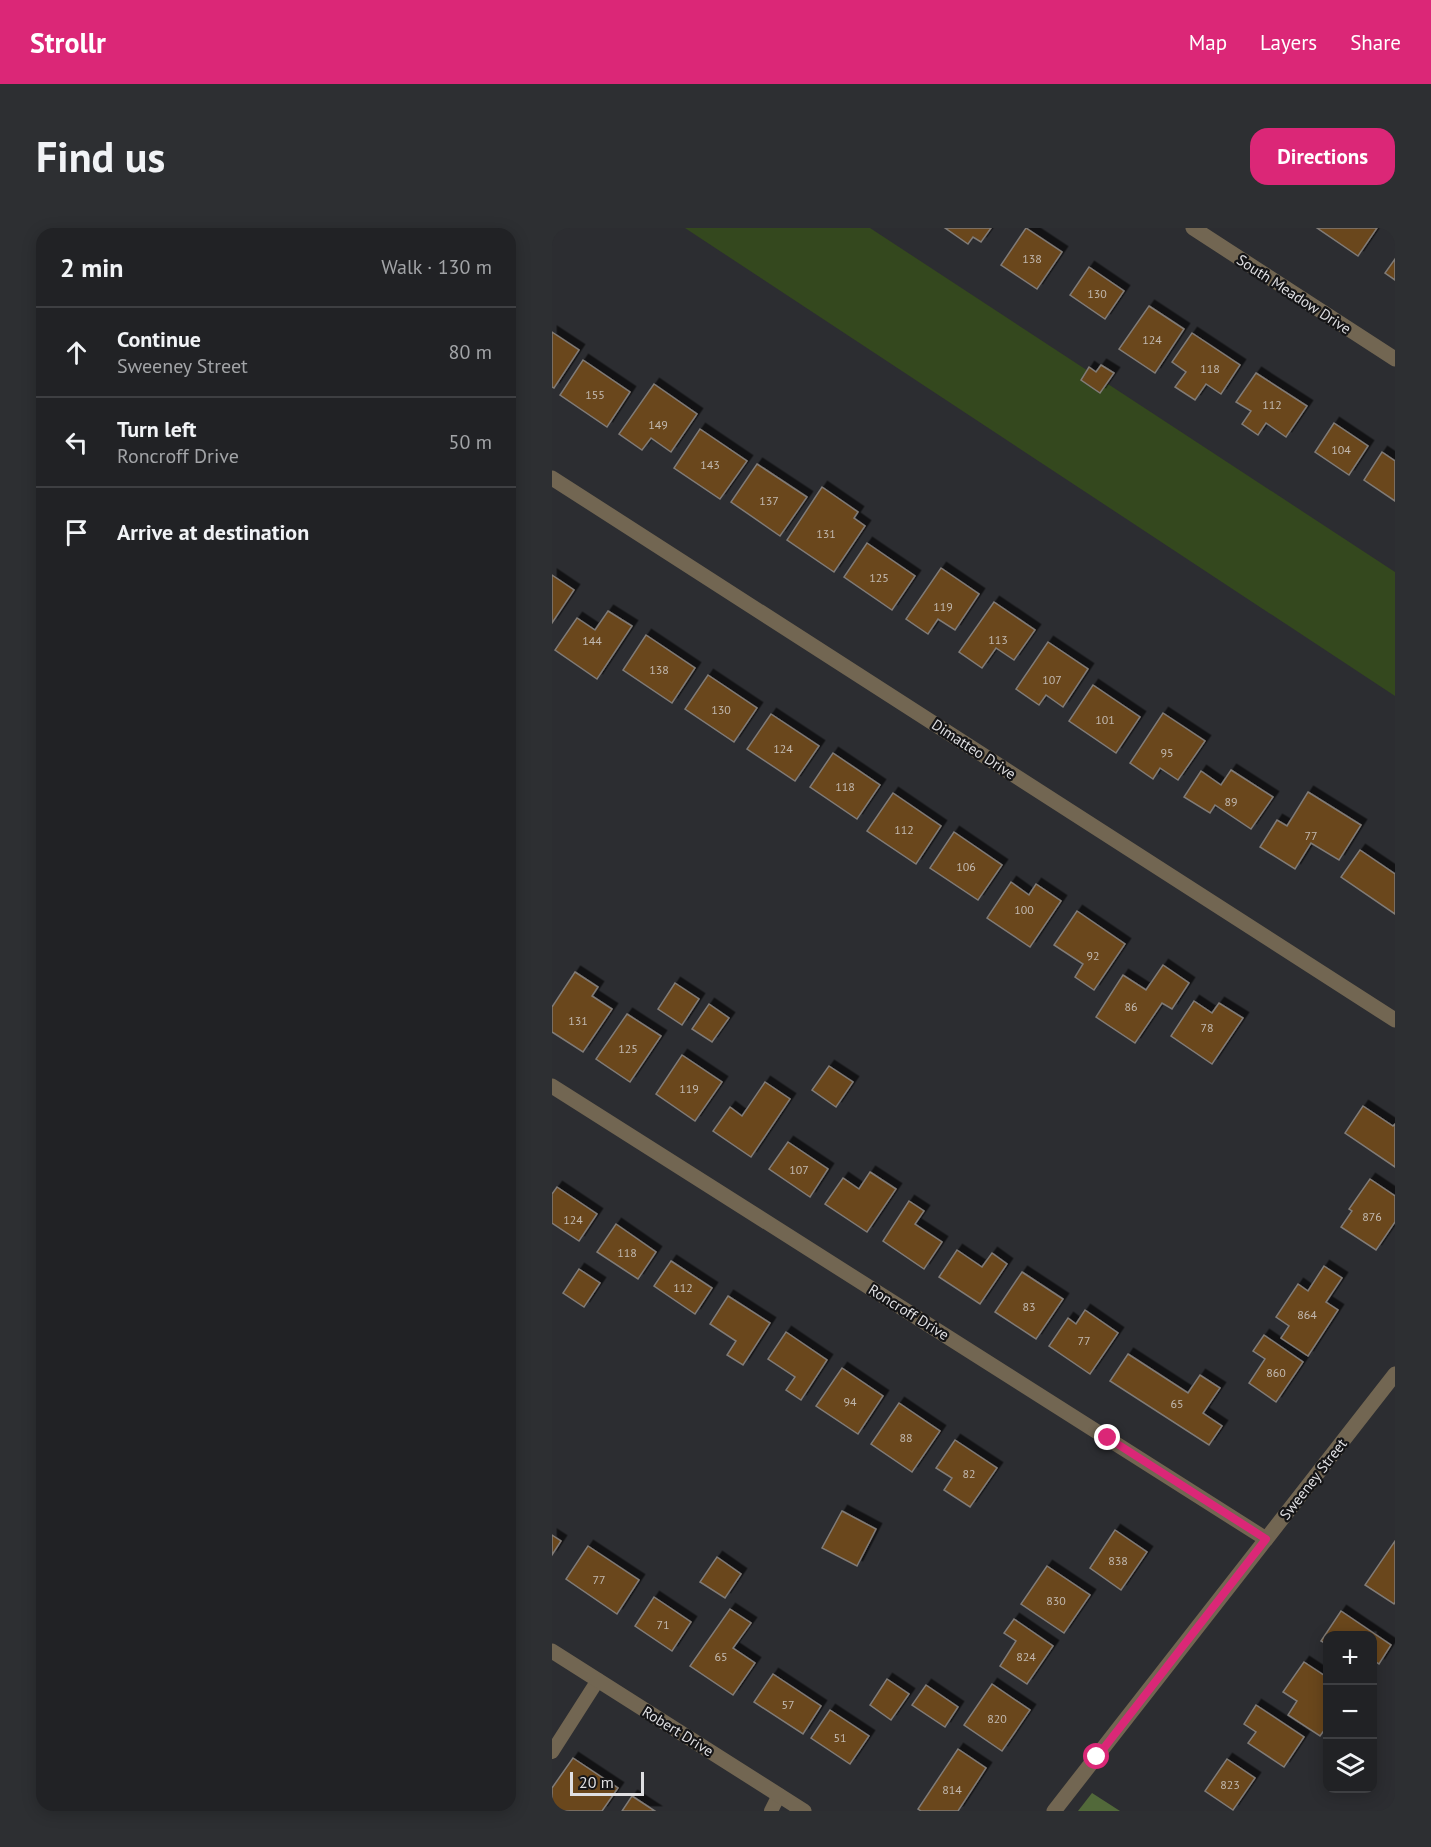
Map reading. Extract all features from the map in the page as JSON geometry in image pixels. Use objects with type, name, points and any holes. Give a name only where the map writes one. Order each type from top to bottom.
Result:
[{"type":"street","name":"South Meadow Drive","points":[[1193,228],[1210,232],[1395,360]]},
{"type":"street","name":"Dimatteo Drive","points":[[552,478],[1395,1020]]},
{"type":"street","name":"Roncroff Drive","points":[[552,1086],[1266,1539]]},
{"type":"street","name":"Sweeney Street","points":[[1054,1811],[1395,1374]]},
{"type":"street","name":"Robert Drive","points":[[552,1651],[804,1811]]},
{"type":"lane","points":[[552,1752],[598,1680]]},
{"type":"lane","points":[[771,1811],[778,1795]]},
{"type":"green space","points":[[685,228],[870,228],[1395,572],[1395,696]]},
{"type":"green space","points":[[1092,1793],[1120,1811],[1078,1811]]},
{"type":"building","points":[[945,228],[991,228],[981,242],[973,237],[968,244]]},
{"type":"building","points":[[1026,228],[1062,252],[1037,289],[1001,265]]},
{"type":"building","points":[[1317,228],[1377,228],[1358,256]]},
{"type":"building","points":[[1395,259],[1395,280],[1385,273]]},
{"type":"building","points":[[1089,267],[1124,291],[1105,319],[1070,295]]},
{"type":"building","points":[[1149,306],[1184,329],[1155,373],[1119,349]]},
{"type":"building","points":[[552,332],[579,350],[554,388],[552,387]]},
{"type":"building","points":[[1192,333],[1240,365],[1221,394],[1206,384],[1195,400],[1175,387],[1186,372],[1172,362]]},
{"type":"building","points":[[583,360],[630,392],[607,427],[560,395]]},
{"type":"building","points":[[1101,365],[1114,373],[1100,393],[1081,380],[1089,367],[1096,372]]},
{"type":"building","points":[[1256,373],[1307,406],[1286,437],[1266,423],[1258,435],[1242,424],[1251,411],[1236,402]]},
{"type":"building","points":[[654,384],[697,414],[671,452],[651,438],[642,450],[619,434]]},
{"type":"building","points":[[1334,423],[1368,446],[1349,475],[1315,452]]},
{"type":"building","points":[[700,429],[747,461],[720,499],[674,468]]},
{"type":"building","points":[[1382,452],[1395,461],[1395,501],[1364,480]]},
{"type":"building","points":[[757,464],[807,497],[780,536],[731,502]]},
{"type":"building","points":[[822,487],[858,512],[854,518],[865,526],[834,572],[787,540]]},
{"type":"building","points":[[867,543],[915,576],[892,610],[844,577]]},
{"type":"building","points":[[941,568],[979,594],[955,630],[938,619],[928,634],[906,619]]},
{"type":"building","points":[[552,575],[574,590],[552,623]]},
{"type":"building","points":[[994,602],[1035,630],[1014,660],[996,648],[982,668],[959,652]]},
{"type":"building","points":[[608,611],[632,626],[597,679],[555,650],[577,618],[595,630]]},
{"type":"building","points":[[646,635],[695,668],[672,703],[623,670]]},
{"type":"building","points":[[1048,642],[1088,669],[1063,707],[1046,695],[1039,705],[1016,689]]},
{"type":"building","points":[[708,675],[757,708],[734,742],[685,709]]},
{"type":"building","points":[[1093,685],[1140,717],[1116,753],[1069,721]]},
{"type":"building","points":[[1163,713],[1205,741],[1178,780],[1160,768],[1153,779],[1130,763]]},
{"type":"building","points":[[771,714],[819,746],[795,781],[747,749]]},
{"type":"building","points":[[833,753],[880,785],[857,819],[810,787]]},
{"type":"building","points":[[1231,770],[1273,797],[1251,829],[1215,805],[1210,813],[1184,797],[1201,771],[1221,785]]},
{"type":"building","points":[[1308,792],[1361,825],[1339,860],[1311,843],[1295,869],[1260,847],[1277,820],[1287,826]]},
{"type":"building","points":[[893,793],[941,826],[916,864],[867,831]]},
{"type":"building","points":[[954,832],[1002,865],[978,900],[930,868]]},
{"type":"building","points":[[1360,850],[1395,874],[1395,914],[1341,877]]},
{"type":"building","points":[[1011,882],[1029,895],[1036,884],[1061,901],[1030,947],[987,918]]},
{"type":"building","points":[[1077,911],[1125,944],[1094,990],[1075,977],[1083,964],[1054,945]]},
{"type":"building","points":[[1163,965],[1189,983],[1172,1009],[1162,1003],[1135,1043],[1096,1017],[1123,975],[1146,990]]},
{"type":"building","points":[[575,972],[598,987],[592,996],[612,1009],[583,1052],[552,1032],[552,1007]]},
{"type":"building","points":[[675,983],[699,999],[682,1025],[658,1009]]},
{"type":"building","points":[[1194,1001],[1212,1013],[1219,1003],[1243,1018],[1212,1064],[1171,1036]]},
{"type":"building","points":[[709,1004],[729,1018],[712,1042],[692,1029]]},
{"type":"building","points":[[627,1014],[661,1036],[630,1082],[596,1059]]},
{"type":"building","points":[[682,1055],[722,1082],[695,1121],[656,1094]]},
{"type":"building","points":[[829,1066],[853,1082],[836,1107],[812,1090]]},
{"type":"building","points":[[765,1082],[790,1099],[751,1157],[713,1131],[730,1107],[742,1116]]},
{"type":"building","points":[[1363,1106],[1393,1126],[1395,1124],[1395,1167],[1345,1133]]},
{"type":"building","points":[[788,1142],[828,1169],[810,1197],[769,1169]]},
{"type":"building","points":[[870,1172],[896,1189],[867,1232],[825,1204],[843,1178],[859,1189]]},
{"type":"building","points":[[1370,1179],[1395,1196],[1395,1222],[1376,1250],[1341,1227],[1352,1211],[1349,1209]]},
{"type":"building","points":[[557,1187],[597,1214],[579,1241],[552,1223],[552,1194]]},
{"type":"building","points":[[909,1201],[924,1211],[915,1224],[942,1242],[924,1269],[883,1241]]},
{"type":"building","points":[[616,1224],[656,1252],[638,1279],[597,1252]]},
{"type":"building","points":[[957,1250],[982,1267],[992,1253],[1007,1264],[980,1304],[939,1277]]},
{"type":"building","points":[[671,1261],[712,1288],[695,1314],[654,1286]]},
{"type":"building","points":[[1324,1266],[1342,1278],[1326,1302],[1338,1310],[1308,1356],[1281,1338],[1289,1326],[1276,1317],[1298,1284],[1308,1291]]},
{"type":"building","points":[[579,1269],[600,1283],[584,1307],[563,1293]]},
{"type":"building","points":[[1022,1272],[1063,1299],[1036,1339],[995,1312]]},
{"type":"building","points":[[728,1296],[770,1323],[743,1365],[727,1355],[736,1341],[710,1324]]},
{"type":"building","points":[[1085,1310],[1118,1333],[1090,1374],[1049,1346],[1068,1318],[1076,1324]]},
{"type":"building","points":[[786,1332],[827,1360],[801,1400],[786,1390],[795,1377],[768,1359]]},
{"type":"building","points":[[1264,1335],[1303,1362],[1276,1402],[1249,1383],[1265,1359],[1253,1351]]},
{"type":"building","points":[[1128,1354],[1188,1393],[1200,1375],[1220,1388],[1203,1413],[1222,1426],[1209,1445],[1110,1381]]},
{"type":"building","points":[[842,1368],[883,1396],[858,1434],[816,1406]]},
{"type":"building","points":[[899,1403],[940,1431],[912,1472],[871,1444]]},
{"type":"building","points":[[955,1440],[997,1468],[970,1507],[944,1490],[952,1478],[936,1468]]},
{"type":"building","points":[[842,1511],[876,1529],[857,1566],[822,1548]]},
{"type":"building","points":[[1115,1530],[1147,1552],[1121,1590],[1090,1568]]},
{"type":"building","points":[[552,1535],[561,1541],[552,1555]]},
{"type":"building","points":[[1395,1541],[1395,1602],[1394,1604],[1365,1585]]},
{"type":"building","points":[[588,1546],[639,1580],[617,1614],[566,1579]]},
{"type":"building","points":[[717,1557],[741,1574],[725,1598],[700,1582]]},
{"type":"building","points":[[1047,1566],[1090,1595],[1064,1633],[1021,1604]]},
{"type":"building","points":[[654,1597],[691,1622],[672,1651],[635,1626]]},
{"type":"building","points":[[730,1609],[751,1623],[733,1648],[755,1663],[733,1695],[690,1666]]},
{"type":"building","points":[[1341,1611],[1370,1631],[1328,1631]]},
{"type":"building","points":[[1014,1619],[1053,1646],[1027,1684],[1000,1666],[1016,1641],[1004,1633]]},
{"type":"building","points":[[1377,1635],[1391,1645],[1379,1664],[1377,1663]]},
{"type":"building","points":[[1304,1662],[1323,1675],[1323,1732],[1320,1736],[1288,1715],[1297,1701],[1283,1692]]},
{"type":"building","points":[[773,1674],[821,1706],[803,1734],[754,1702]]},
{"type":"building","points":[[887,1679],[909,1694],[891,1720],[870,1705]]},
{"type":"building","points":[[992,1684],[1030,1710],[1002,1751],[964,1725]]},
{"type":"building","points":[[926,1685],[958,1707],[945,1727],[912,1705]]},
{"type":"building","points":[[1256,1705],[1304,1737],[1284,1767],[1248,1743],[1256,1732],[1244,1724]]},
{"type":"building","points":[[830,1710],[869,1736],[850,1764],[811,1738]]},
{"type":"building","points":[[958,1749],[986,1768],[958,1811],[921,1811],[918,1809]]},
{"type":"building","points":[[573,1758],[618,1788],[602,1811],[561,1811],[552,1805],[552,1788]]},
{"type":"building","points":[[1227,1759],[1255,1778],[1233,1810],[1205,1791]]},
{"type":"building","points":[[632,1796],[655,1811],[622,1811]]},
{"type":"route","points":[[1097,1757],[1266,1539],[1108,1438]]}]
